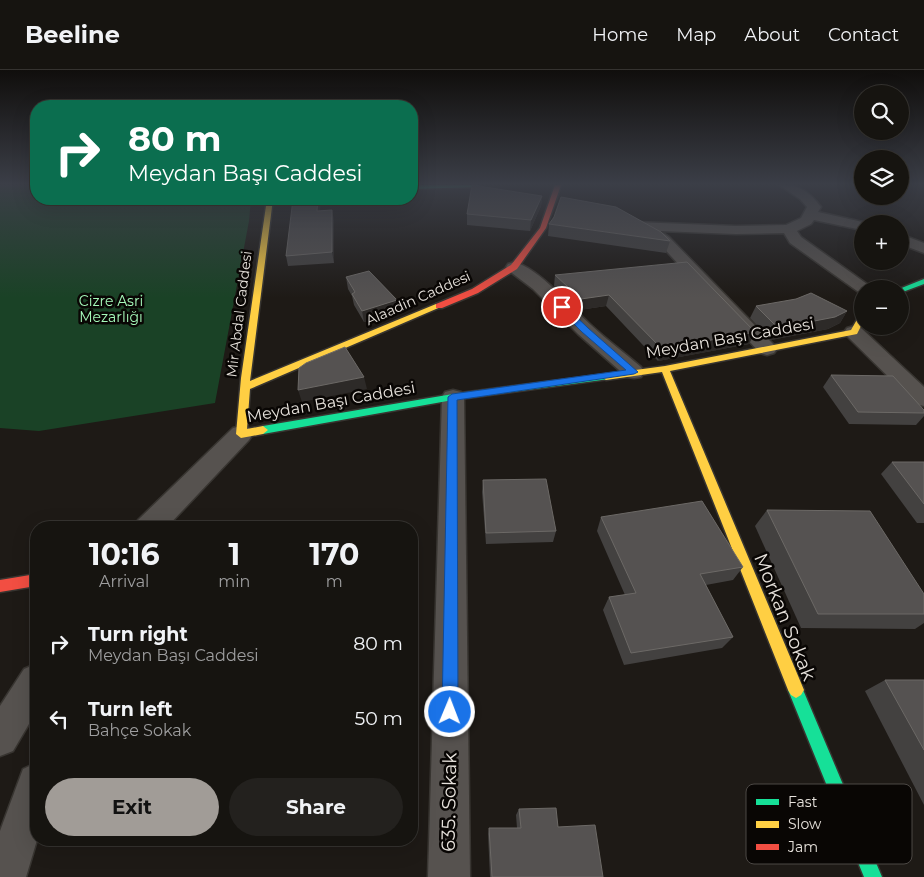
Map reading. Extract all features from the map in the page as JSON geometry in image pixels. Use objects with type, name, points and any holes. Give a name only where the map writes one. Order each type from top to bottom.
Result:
[{"type":"street","name":"Mir Abdal Caddesi","points":[[241,434],[245,387],[267,223]]},
{"type":"street","name":"Alaadin Caddesi","points":[[245,387],[475,291],[514,267],[543,228],[545,223]]},
{"type":"street","points":[[635,223],[664,240],[767,350]]},
{"type":"street","points":[[645,228],[669,226],[736,230],[789,230],[803,223]]},
{"type":"street","points":[[789,230],[795,240],[854,281]]},
{"type":"street","points":[[909,242],[924,248]]},
{"type":"street","points":[[514,267],[539,284],[585,330],[634,372]]},
{"type":"street","points":[[909,287],[924,281]]},
{"type":"street","name":"Meydan Başı Caddesi","points":[[241,434],[452,397],[665,369],[767,350],[854,326]]},
{"type":"street","points":[[867,335],[924,399]]},
{"type":"street","name":"Morkan Sokak","points":[[665,369],[836,784]]},
{"type":"street","name":"635. Sokak","points":[[449,877],[452,397]]},
{"type":"street","points":[[155,521],[241,434]]},
{"type":"street","points":[[0,586],[30,581]]},
{"type":"street","points":[[0,738],[30,690]]},
{"type":"street","points":[[5,877],[30,800]]},
{"type":"street","name":"Morkan Sokak","points":[[869,864],[874,877]]},
{"type":"green space","name":"Cizre Asri Mezarlığı","points":[[0,223],[249,223],[215,403],[39,431],[0,428]]},
{"type":"building","points":[[290,223],[332,223],[332,252],[286,256]]},
{"type":"building","points":[[644,223],[661,232],[670,241],[549,224]]},
{"type":"building","points":[[687,262],[755,332],[662,349],[609,295],[581,299],[555,275]]},
{"type":"building","points":[[369,271],[397,300],[362,311],[352,294],[355,292],[346,277]]},
{"type":"building","points":[[811,293],[847,311],[835,317],[778,328],[756,306],[796,299]]},
{"type":"building","points":[[345,347],[364,377],[298,390],[299,368],[306,363]]},
{"type":"building","points":[[831,375],[893,376],[924,410],[924,413],[858,412]]},
{"type":"building","points":[[892,462],[924,462],[924,504]]},
{"type":"building","points":[[546,479],[556,531],[486,533],[483,480]]},
{"type":"building","points":[[702,501],[743,567],[700,574],[733,637],[631,653],[609,597],[636,593],[601,517]]},
{"type":"building","points":[[767,510],[870,511],[924,594],[924,614],[818,614]]},
{"type":"building","points":[[885,680],[924,680],[924,750]]},
{"type":"building","points":[[556,808],[558,827],[595,825],[603,877],[492,877],[489,828],[521,828],[519,809]]},
{"type":"traffic: fast","points":[[909,287],[924,281]]},
{"type":"traffic: fast","points":[[263,430],[453,397],[606,377]]},
{"type":"traffic: fast","points":[[796,690],[835,784]]},
{"type":"traffic: fast","points":[[868,864],[873,877]]},
{"type":"traffic: slow","points":[[263,430],[241,434],[246,378],[267,223]]},
{"type":"traffic: slow","points":[[245,387],[439,306]]},
{"type":"traffic: slow","points":[[606,377],[665,369],[854,332]]},
{"type":"traffic: slow","points":[[665,369],[796,690]]},
{"type":"traffic: jam","points":[[439,306],[475,291],[514,267],[543,228],[545,223]]},
{"type":"traffic: jam","points":[[0,586],[30,581]]},
{"type":"route","points":[[450,712],[453,542],[452,397],[634,372],[585,330],[562,307]]}]
